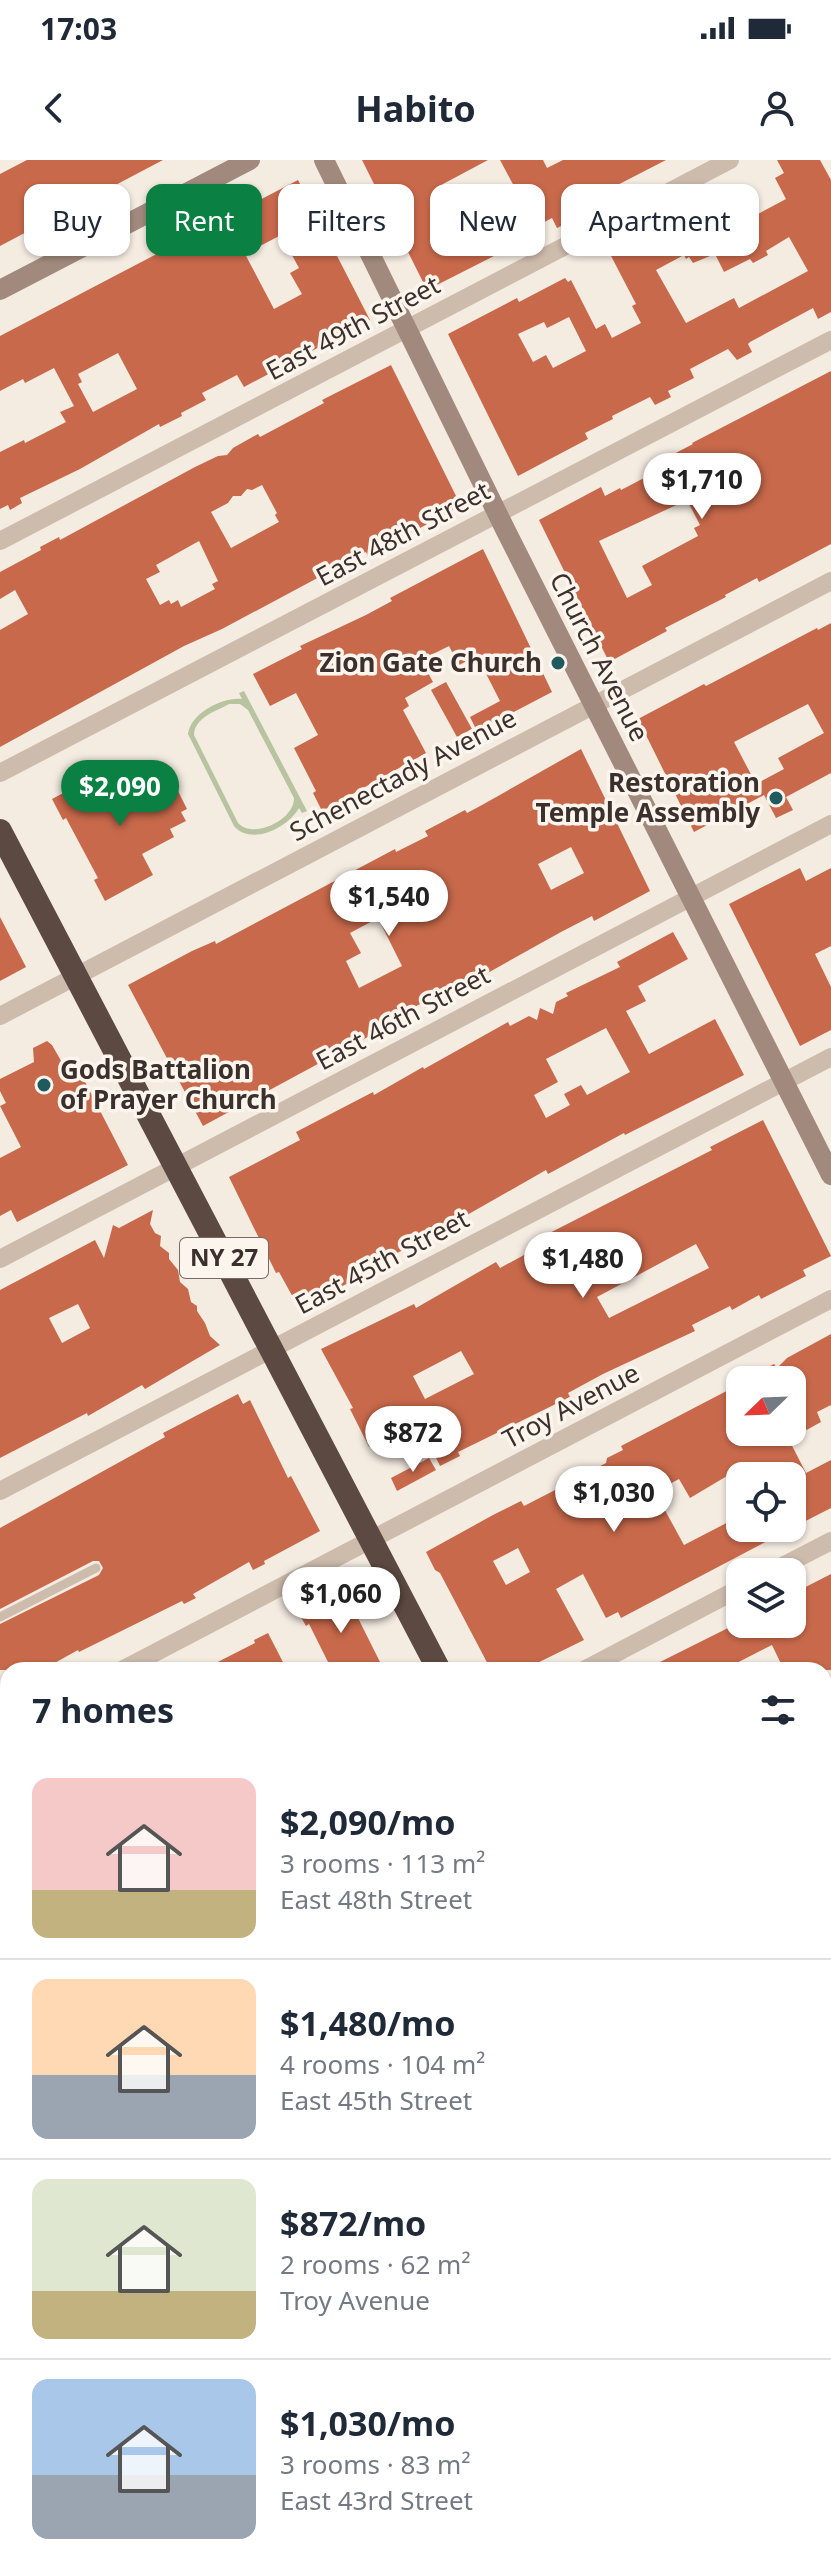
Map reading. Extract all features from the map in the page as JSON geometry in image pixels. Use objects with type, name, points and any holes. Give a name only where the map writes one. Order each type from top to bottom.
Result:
[{"type":"highway","name":"NY 27","points":[[0,831],[435,1662]]},
{"type":"main road","points":[[0,290],[250,160]]},
{"type":"main road","name":"Church Avenue","points":[[324,160],[690,897],[784,1081],[826,1154],[831,1175]]},
{"type":"street","name":"East 49th Street","points":[[0,541],[730,160]]},
{"type":"street","name":"East 48th Street","points":[[0,773],[831,340]]},
{"type":"street","name":"Schenectady Avenue","points":[[0,1016],[831,581]]},
{"type":"street","name":"East 46th Street","points":[[0,1259],[831,824]]},
{"type":"street","name":"East 45th Street","points":[[0,1491],[831,1057]]},
{"type":"street","name":"Troy Avenue","points":[[137,1662],[831,1299]]},
{"type":"street","points":[[798,1558],[831,1541]]},
{"type":"street","points":[[599,1662],[726,1595]]},
{"type":"lane","points":[[0,1617],[96,1568]]},
{"type":"green space","points":[[244,691],[307,811],[302,813],[299,808],[278,828],[259,834],[241,832],[234,826],[188,734],[190,726],[201,713],[217,704],[242,699],[239,693]],"holes":[[[229,704],[240,704],[248,710],[294,798],[293,806],[281,820],[263,828],[245,828],[238,823],[194,735],[198,724],[207,716]]]},
{"type":"building","points":[[27,160],[163,160],[118,184],[24,184],[24,233],[0,246],[0,174]]},
{"type":"building","points":[[362,160],[488,160],[443,184],[430,184],[430,256],[494,256],[427,290],[410,256],[414,256],[414,184],[374,184]]},
{"type":"building","points":[[500,160],[543,160],[547,168],[563,160],[666,160],[619,184],[561,184],[561,226],[557,228],[552,218],[545,222],[545,184],[513,184]]},
{"type":"building","points":[[777,160],[820,160],[831,180],[831,312],[818,319],[813,308],[750,342],[752,352],[737,360],[728,349],[690,369],[694,378],[668,391],[671,397],[655,405],[650,397],[612,416],[613,419],[585,433],[588,439],[518,476],[448,334],[517,298],[519,302],[565,278],[568,282],[571,280],[596,329],[605,324],[612,338],[641,323],[632,306],[636,304],[611,256],[682,256],[656,270],[686,323],[734,298],[739,308],[808,271],[789,237],[766,251],[768,255],[753,263],[750,259],[724,272],[716,256],[759,256],[759,213],[786,199],[775,178],[784,173]],"holes":[[[569,317],[586,351],[553,368],[546,355],[533,362],[518,334],[544,322],[547,328]]]},
{"type":"building","points":[[278,190],[278,237],[262,245],[262,199]]},
{"type":"building","points":[[153,256],[246,256],[274,309],[302,294],[290,273],[299,268],[292,256],[337,256],[370,320],[244,387],[237,375],[202,393],[206,400],[181,413],[182,416],[160,427],[159,424],[80,469],[20,498],[22,503],[10,510],[8,505],[0,509],[0,452],[66,422],[60,412],[74,406],[54,368],[25,383],[23,379],[0,391],[0,336]],"holes":[[[118,353],[137,389],[93,412],[78,384],[82,382],[78,374]]]},
{"type":"building","points":[[684,256],[710,256],[693,263],[689,257],[686,259]]},
{"type":"building","points":[[391,365],[461,506],[368,556],[366,552],[184,646],[0,747],[0,630],[28,614],[15,590],[0,599],[0,572],[59,537],[60,540],[195,467],[227,455],[233,448],[258,434],[260,437],[324,403],[322,400]],"holes":[[[262,485],[279,522],[231,548],[211,512],[228,503],[233,496],[241,496],[247,489]],[[199,541],[218,581],[212,584],[215,589],[181,607],[178,600],[171,604],[169,600],[160,605],[146,579],[160,572],[156,565]]]},
{"type":"building","points":[[831,371],[831,544],[759,582],[757,578],[725,595],[609,662],[539,520],[601,487],[605,496],[621,490],[669,465],[666,458]],"holes":[[[687,500],[700,525],[694,528],[698,536],[642,566],[652,585],[627,598],[599,541]]]},
{"type":"building","points":[[483,549],[552,692],[477,731],[470,717],[500,701],[477,656],[459,665],[449,646],[421,660],[433,682],[405,698],[409,706],[403,710],[426,753],[322,811],[313,793],[316,791],[294,748],[318,735],[296,693],[270,706],[253,674]]},
{"type":"building","points":[[831,623],[831,773],[786,797],[793,810],[776,818],[764,795],[694,832],[638,719]],"holes":[[[808,704],[824,733],[778,758],[784,769],[756,784],[734,742]]]},
{"type":"building","points":[[446,682],[472,729],[457,737],[431,690]]},
{"type":"building","points":[[581,749],[650,891],[594,921],[592,916],[561,932],[425,1008],[422,1003],[375,1028],[377,1032],[203,1126],[128,985],[192,951],[215,941],[216,944],[395,849],[396,852],[428,836],[425,831],[465,810],[467,813]],"holes":[[[571,847],[584,873],[551,890],[538,864]],[[378,918],[402,966],[359,988],[346,961],[361,953],[350,933]]]},
{"type":"building","points":[[101,774],[112,795],[143,779],[147,787],[164,778],[172,794],[178,791],[187,809],[181,812],[186,821],[170,829],[174,837],[142,854],[153,875],[105,901],[94,880],[98,878],[66,818],[63,820],[52,799],[69,790],[67,787]]},
{"type":"building","points":[[800,868],[806,881],[831,868],[831,946],[815,954],[831,987],[831,1030],[800,1046],[729,904]]},
{"type":"building","points":[[0,917],[26,967],[0,981]]},
{"type":"building","points":[[673,932],[688,959],[638,986],[646,1001],[626,1011],[649,1054],[715,1019],[744,1075],[548,1174],[546,1170],[467,1215],[465,1213],[405,1245],[407,1248],[364,1270],[366,1274],[299,1308],[279,1272],[276,1273],[229,1177],[300,1140],[296,1132],[373,1092],[374,1095],[508,1022],[510,1026],[529,1016],[537,1020],[540,1008],[553,1014],[556,1002],[568,996],[566,993],[620,967],[617,962]],"holes":[[[606,1028],[630,1072],[587,1095],[581,1085],[564,1094],[570,1105],[546,1118],[534,1095],[558,1082],[546,1059]]]},
{"type":"building","points":[[47,1041],[68,1073],[78,1068],[128,1165],[17,1222],[11,1210],[0,1216],[0,1158],[21,1147],[0,1106],[6,1103],[0,1091],[0,1079],[34,1062],[33,1048]]},
{"type":"building","points":[[763,1120],[831,1256],[803,1270],[806,1276],[761,1299],[759,1295],[732,1310],[730,1306],[692,1325],[695,1331],[603,1374],[568,1393],[570,1397],[458,1452],[460,1456],[440,1466],[421,1426],[381,1448],[378,1443],[369,1447],[350,1409],[353,1408],[321,1349],[414,1304],[416,1308],[496,1262],[500,1268],[535,1249],[532,1242],[712,1150],[710,1147]],"holes":[[[696,1244],[709,1268],[609,1318],[597,1297]],[[461,1351],[474,1374],[425,1399],[413,1376]]]},
{"type":"building","points":[[153,1210],[150,1224],[161,1236],[160,1246],[169,1253],[180,1282],[188,1289],[191,1302],[197,1306],[210,1336],[220,1345],[145,1389],[142,1385],[88,1416],[87,1413],[0,1458],[0,1290],[95,1240],[104,1258],[113,1225],[119,1228]],"holes":[[[78,1304],[90,1328],[62,1343],[49,1318]]]},
{"type":"building","points":[[831,1334],[831,1405],[817,1412],[821,1422],[806,1430],[806,1366],[779,1366],[787,1358]]},
{"type":"building","points":[[726,1391],[726,1446],[792,1446],[800,1462],[726,1462],[726,1477],[690,1498],[679,1479],[655,1492],[684,1545],[726,1523],[726,1542],[766,1542],[736,1558],[726,1558],[726,1563],[621,1618],[618,1612],[606,1618],[583,1574],[556,1589],[584,1640],[539,1662],[487,1662],[426,1552],[521,1501],[524,1506],[559,1488],[557,1484],[606,1463],[607,1458],[623,1450],[621,1446]],"holes":[[[518,1548],[530,1572],[506,1585],[493,1561]]]},
{"type":"building","points":[[238,1394],[243,1404],[250,1400],[288,1478],[291,1476],[320,1531],[253,1570],[249,1562],[193,1594],[196,1598],[184,1604],[182,1601],[56,1662],[0,1662],[0,1624],[99,1575],[103,1568],[99,1561],[93,1561],[0,1609],[0,1528],[165,1437],[163,1433]]},
{"type":"building","points":[[429,1458],[436,1470],[397,1491],[391,1478]]},
{"type":"building","points":[[831,1460],[831,1508],[806,1521],[806,1473]]},
{"type":"building","points":[[831,1574],[831,1662],[780,1662],[772,1645],[739,1662],[660,1662],[726,1629],[726,1638],[806,1638],[806,1587]]},
{"type":"building","points":[[342,1590],[380,1662],[328,1662],[309,1624],[306,1626],[298,1612]]},
{"type":"building","points":[[268,1633],[283,1662],[218,1662],[255,1643],[254,1640]]},
{"type":"place","name":"Zion Gate Church","points":[[558,663]]},
{"type":"place","name":"Restoration Temple Assembly","points":[[776,798]]},
{"type":"place","name":"Gods Battalion of Prayer Church","points":[[44,1085]]}]
